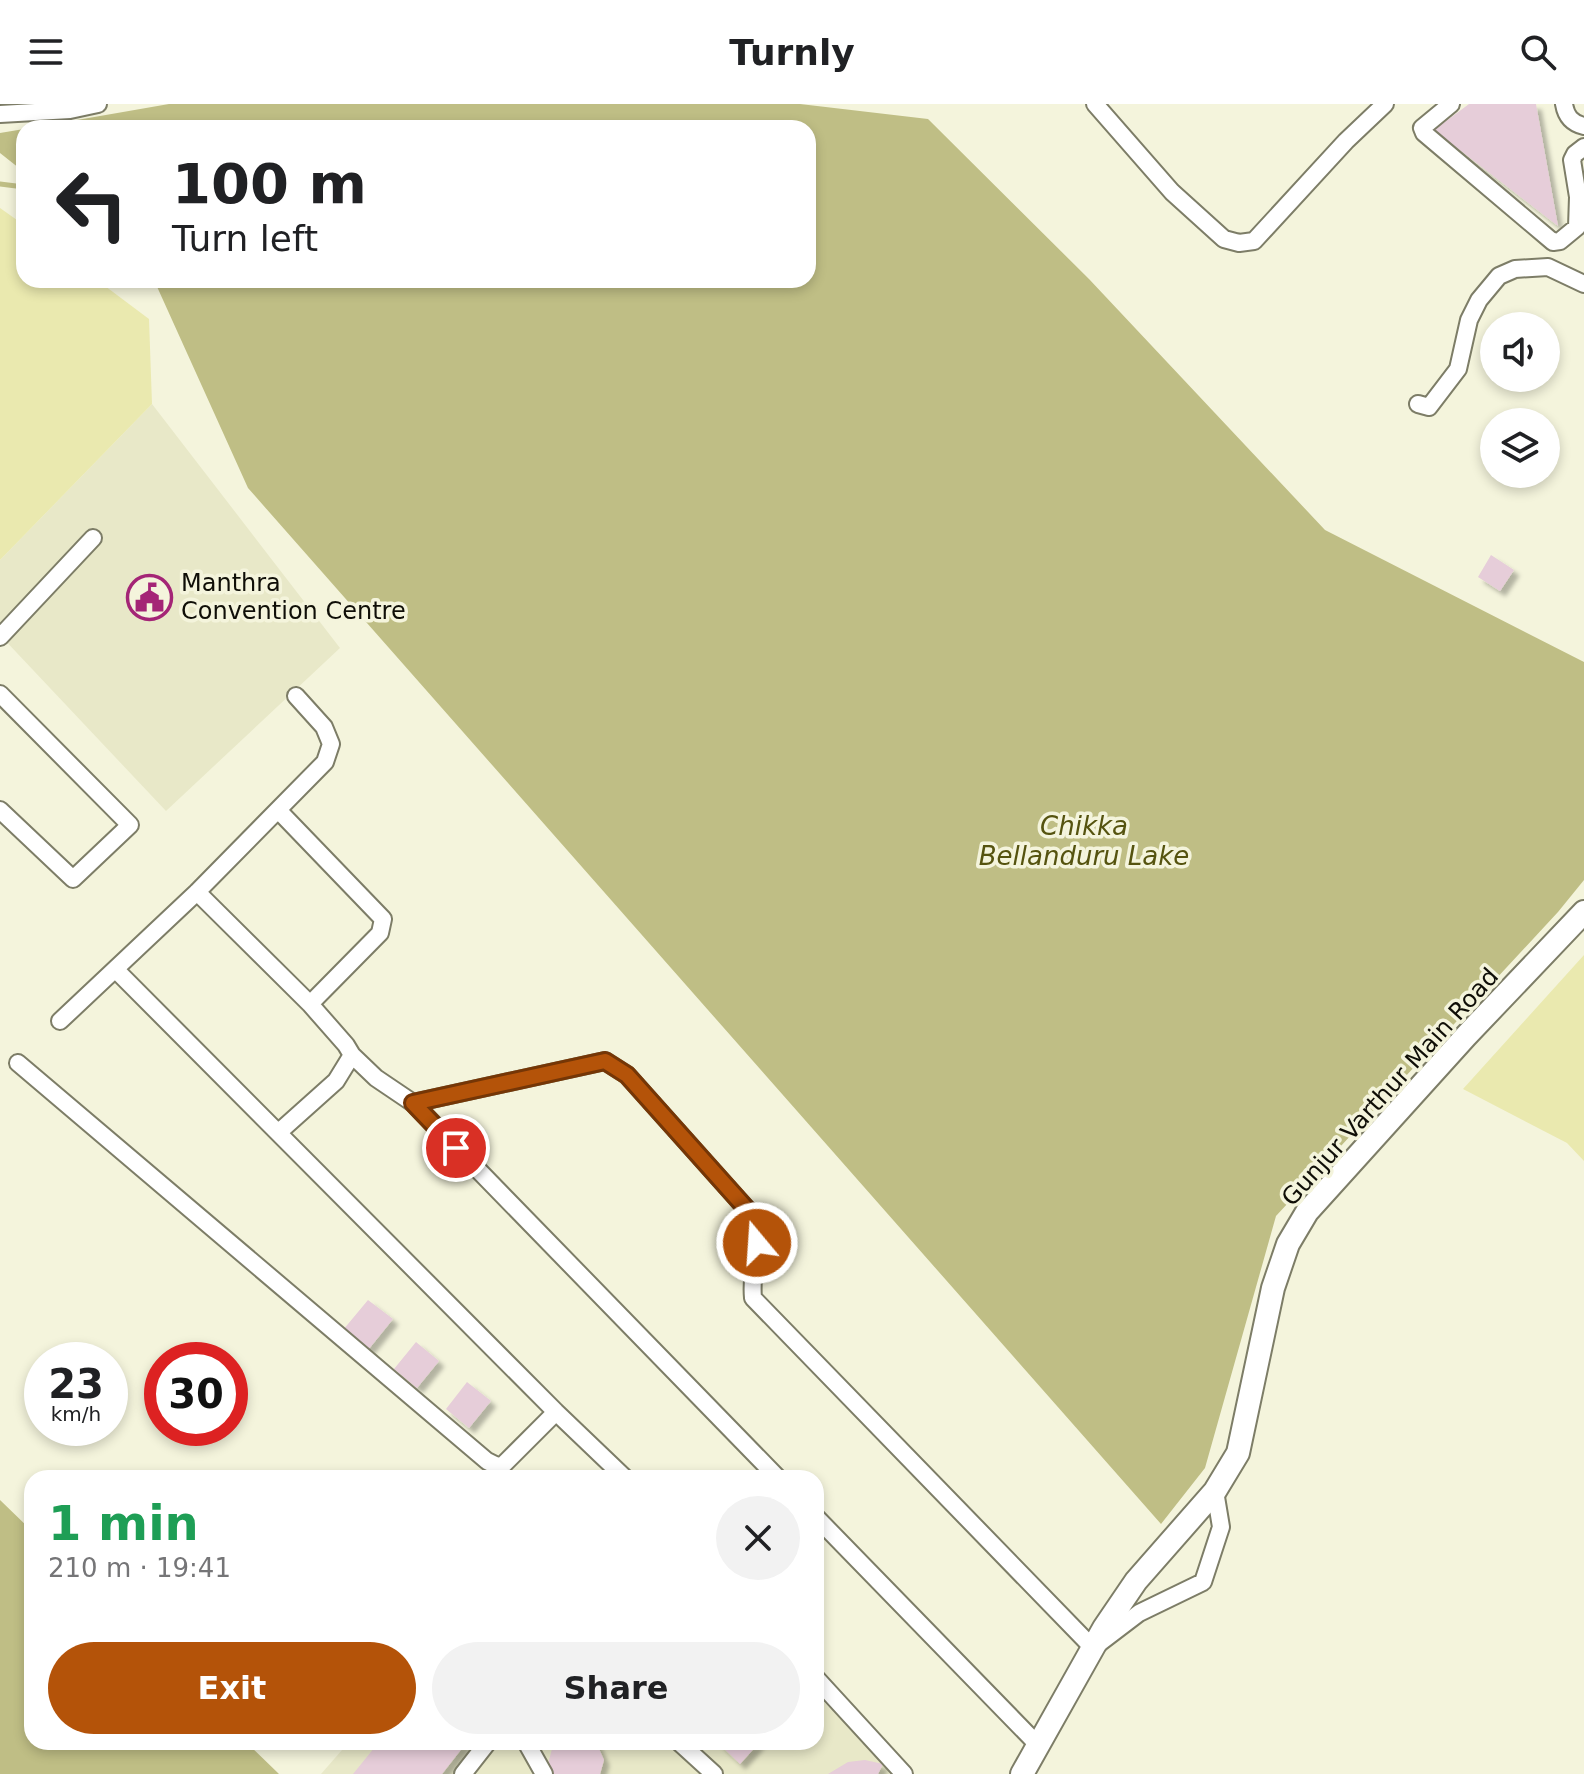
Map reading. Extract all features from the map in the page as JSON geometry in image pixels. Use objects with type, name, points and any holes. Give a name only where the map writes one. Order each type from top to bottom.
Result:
[{"type":"main road","name":"Gunjur Varthur Main Road","points":[[1022,1774],[1093,1648],[1136,1581],[1215,1491],[1238,1453],[1273,1288],[1288,1244],[1307,1212],[1466,1036],[1584,912]]},
{"type":"street","points":[[0,114],[70,110],[98,104]]},
{"type":"street","points":[[1095,104],[1172,192],[1224,239],[1239,243],[1254,241],[1346,141],[1385,104]]},
{"type":"street","points":[[1451,104],[1426,123],[1422,128],[1424,133],[1553,242],[1560,241],[1577,227],[1578,197],[1572,160],[1584,147]]},
{"type":"street","points":[[1564,104],[1566,115],[1576,124],[1584,126]]},
{"type":"street","points":[[1418,404],[1429,407],[1458,369],[1469,320],[1479,300],[1499,276],[1515,269],[1548,267],[1584,284]]},
{"type":"street","points":[[0,637],[93,538]]},
{"type":"street","points":[[0,694],[130,825],[73,879],[0,810]]},
{"type":"street","points":[[60,1021],[197,892],[325,762],[331,744],[324,727],[296,696]]},
{"type":"street","points":[[278,810],[383,919],[380,933],[310,1004]]},
{"type":"street","points":[[197,892],[310,1004],[352,1055],[376,1078],[413,1103],[770,1470]]},
{"type":"street","points":[[116,970],[617,1470]]},
{"type":"street","points":[[279,1132],[336,1081],[352,1055]]},
{"type":"street","points":[[413,1103],[605,1061],[627,1075],[752,1215],[757,1243],[751,1280],[753,1298],[1093,1648],[1139,1613],[1203,1582],[1221,1527],[1215,1491]]},
{"type":"street","points":[[18,1063],[487,1461],[497,1466],[503,1465],[556,1412]]},
{"type":"street","points":[[824,1525],[1038,1745]]},
{"type":"street","points":[[824,1687],[904,1774]]},
{"type":"street","points":[[463,1774],[482,1750]]},
{"type":"street","points":[[530,1750],[544,1774]]},
{"type":"street","points":[[688,1750],[714,1774]]},
{"type":"shaded area","name":"Chikka Bellanduru Lake","points":[[169,104],[800,104],[928,119],[1089,279],[1325,530],[1584,662],[1584,880],[1558,912],[1276,1216],[1205,1468],[1161,1524],[248,488],[158,288],[816,288],[816,120],[77,120]]},
{"type":"shaded area","points":[[16,130],[16,166],[0,153],[0,133]]},
{"type":"shaded area","name":"Manthra Convention Centre","points":[[152,404],[340,648],[166,811],[0,635],[0,560]]},
{"type":"shaded area","points":[[0,1500],[24,1523],[24,1750],[254,1750],[279,1774],[0,1774]]},
{"type":"shaded area","points":[[824,1702],[894,1774],[321,1774],[342,1750],[824,1750]]},
{"type":"green space","points":[[0,208],[16,219],[16,288],[108,288],[149,319],[152,404],[0,560]]},
{"type":"green space","points":[[1584,955],[1584,1161],[1567,1143],[1463,1089]]},
{"type":"building","points":[[1469,104],[1536,104],[1558,226],[1434,130]]},
{"type":"building","points":[[1491,555],[1514,570],[1500,591],[1478,577]]},
{"type":"building","points":[[368,1300],[393,1319],[368,1350],[343,1330]]},
{"type":"building","points":[[416,1342],[439,1361],[417,1388],[394,1369]]},
{"type":"building","points":[[467,1382],[491,1401],[469,1428],[446,1409]]},
{"type":"building","points":[[372,1750],[461,1750],[442,1774],[353,1774]]},
{"type":"building","points":[[552,1750],[600,1750],[604,1760],[600,1774],[551,1774],[548,1764]]},
{"type":"building","points":[[725,1750],[753,1750],[740,1764]]},
{"type":"building","points":[[865,1760],[883,1764],[878,1774],[828,1774],[848,1762]]},
{"type":"waterway","points":[[0,184],[16,186]]},
{"type":"place","name":"Manthra Convention Centre","points":[[150,597]]},
{"type":"route","points":[[456,1148],[413,1103],[605,1061],[627,1075],[752,1215],[757,1243]]}]
